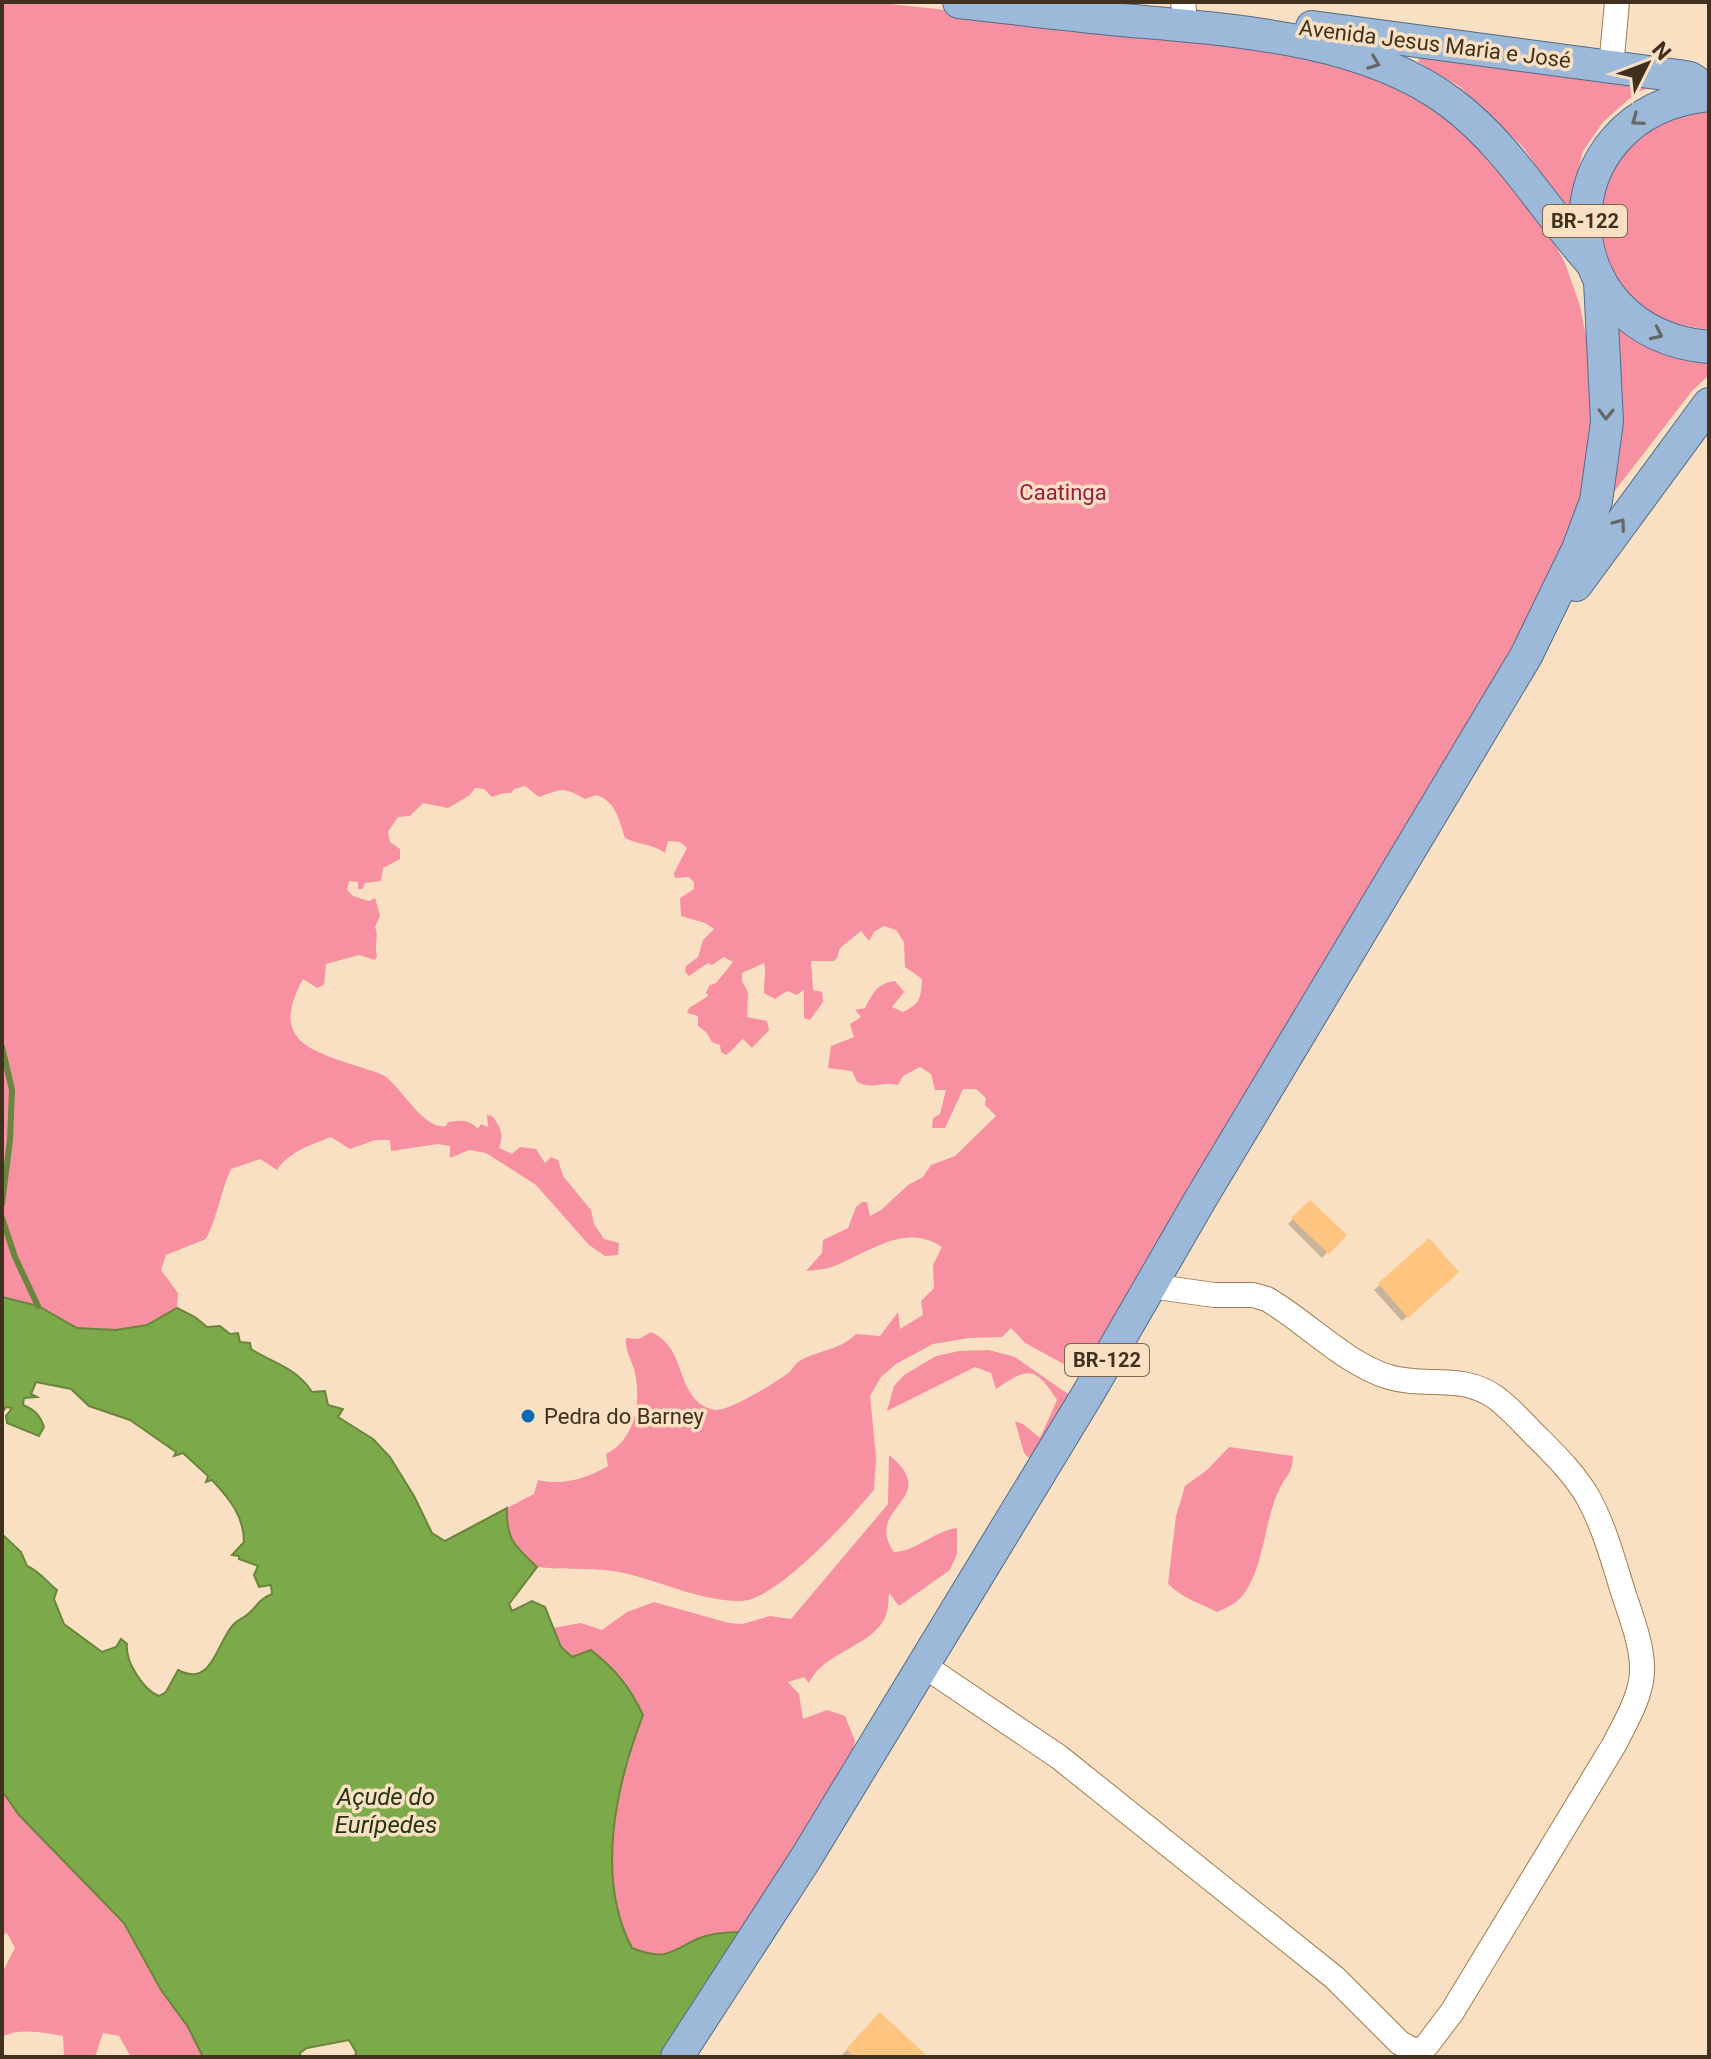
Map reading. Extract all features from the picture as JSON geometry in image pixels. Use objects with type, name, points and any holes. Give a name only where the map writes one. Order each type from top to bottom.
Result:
[{"type":"main road","name":"Avenida Jesus Maria e José","points":[[959,2],[1287,39],[1368,60],[1413,79],[1448,100],[1508,155],[1621,310],[1650,332],[1683,345],[1709,347]]},
{"type":"main road","name":"Avenida Jesus Maria e José","points":[[1110,2],[1184,6],[1690,78],[1709,93]]},
{"type":"main road","name":"BR-122","points":[[1526,656],[1578,549],[1596,501],[1607,422],[1595,271],[1585,230],[1586,200],[1595,171],[1609,145],[1630,124],[1655,107],[1683,97],[1709,93]]},
{"type":"main road","name":"BR-122","points":[[677,2057],[806,1858],[923,1665],[1526,656],[1709,404]]},
{"type":"street","points":[[1611,67],[1617,2]]},
{"type":"street","points":[[923,1665],[1059,1757],[1335,1978],[1400,2043],[1417,2052],[1427,2045],[1452,2012],[1614,1745],[1633,1705],[1642,1672],[1632,1620],[1605,1536],[1588,1498],[1565,1466],[1525,1425],[1496,1398],[1476,1386],[1457,1381],[1410,1381],[1388,1377],[1365,1366],[1267,1299],[1253,1295],[1214,1295],[1150,1286]]},
{"type":"green space","name":"Caatinga","points":[[2,2],[872,2],[1283,46],[1392,80],[1475,135],[1535,208],[1565,263],[1580,306],[1590,357],[1593,399],[1585,493],[1560,560],[1452,753],[1089,1364],[1073,1369],[1025,1343],[1011,1328],[1002,1337],[933,1344],[896,1364],[881,1377],[870,1396],[876,1457],[874,1490],[812,1556],[773,1588],[755,1597],[740,1601],[726,1600],[616,1572],[537,1567],[513,1542],[508,1528],[507,1508],[534,1494],[538,1480],[574,1480],[608,1466],[606,1454],[624,1439],[637,1405],[636,1381],[626,1338],[639,1339],[651,1332],[662,1339],[675,1356],[692,1395],[709,1409],[716,1410],[753,1395],[782,1377],[801,1360],[837,1347],[856,1334],[880,1336],[898,1312],[900,1329],[923,1315],[921,1301],[934,1288],[933,1265],[942,1247],[929,1240],[902,1238],[833,1266],[806,1271],[822,1253],[823,1240],[848,1228],[856,1207],[862,1202],[867,1202],[870,1216],[881,1210],[908,1185],[923,1177],[931,1165],[955,1156],[996,1116],[985,1105],[986,1098],[976,1089],[963,1089],[945,1128],[932,1128],[933,1118],[940,1114],[946,1090],[935,1090],[931,1074],[920,1067],[903,1076],[898,1085],[863,1084],[857,1082],[852,1071],[828,1068],[831,1046],[854,1037],[850,1024],[861,1017],[855,1010],[865,1008],[880,986],[895,981],[904,992],[892,1007],[903,1012],[918,1000],[922,979],[905,967],[904,942],[896,930],[884,926],[874,932],[869,941],[861,931],[840,948],[834,961],[811,961],[813,990],[822,992],[823,1002],[810,1020],[804,1018],[804,990],[797,995],[787,991],[775,999],[764,993],[764,963],[742,973],[742,981],[748,992],[747,1017],[767,1021],[769,1030],[752,1048],[743,1039],[726,1055],[721,1052],[720,1045],[712,1042],[698,1026],[698,1016],[687,1013],[689,1008],[708,996],[706,992],[710,985],[716,983],[733,962],[724,957],[689,976],[685,972],[686,966],[698,957],[703,940],[714,929],[681,916],[680,898],[694,889],[694,882],[689,877],[675,878],[674,873],[687,848],[680,842],[668,841],[665,853],[625,838],[612,806],[596,795],[585,799],[562,790],[539,797],[525,786],[492,797],[484,789],[475,788],[470,795],[448,808],[423,803],[410,816],[398,817],[388,832],[390,842],[400,849],[400,859],[383,868],[381,881],[365,883],[362,889],[358,889],[358,882],[349,881],[347,890],[353,896],[369,901],[375,898],[380,916],[375,927],[375,960],[359,955],[326,964],[324,985],[317,988],[303,979],[293,1001],[291,1018],[293,1031],[301,1041],[328,1056],[383,1075],[430,1122],[446,1126],[448,1122],[464,1121],[478,1129],[481,1124],[488,1127],[487,1115],[492,1116],[501,1131],[499,1148],[512,1154],[520,1147],[536,1149],[545,1163],[551,1157],[558,1160],[563,1176],[591,1210],[594,1224],[604,1239],[619,1243],[618,1255],[605,1256],[589,1245],[536,1185],[486,1153],[469,1150],[450,1158],[450,1146],[438,1144],[391,1151],[390,1140],[375,1140],[350,1149],[331,1137],[295,1153],[277,1170],[260,1159],[231,1169],[206,1239],[166,1255],[161,1270],[178,1293],[177,1308],[147,1325],[116,1330],[77,1328],[38,1306],[2,1297]]},
{"type":"green space","points":[[1420,54],[1663,84],[1637,92],[1603,122],[1583,151],[1568,211],[1522,146],[1459,86],[1418,62]]},
{"type":"green space","points":[[1695,105],[1709,105],[1709,330],[1662,321],[1630,301],[1595,237],[1616,149]]},
{"type":"green space","points":[[1616,325],[1657,343],[1709,351],[1709,375],[1692,391],[1607,501]]},
{"type":"green space","points":[[989,1350],[1015,1357],[1068,1394],[1067,1403],[1031,1460],[1024,1453],[1015,1421],[1040,1438],[1057,1400],[1036,1376],[1024,1374],[996,1389],[991,1373],[975,1367],[887,1411],[894,1386],[904,1375],[936,1356]]},
{"type":"green space","points":[[1229,1447],[1293,1456],[1290,1471],[1274,1502],[1252,1579],[1240,1598],[1217,1612],[1185,1597],[1168,1584],[1176,1516],[1185,1486],[1207,1470]]},
{"type":"green space","points":[[889,1455],[904,1470],[908,1483],[906,1493],[887,1524],[887,1536],[894,1552],[957,1528],[957,1554],[950,1570],[899,1606],[889,1593],[888,1610],[882,1623],[862,1641],[826,1663],[809,1683],[804,1677],[788,1682],[799,1694],[803,1719],[827,1710],[845,1716],[855,1741],[849,1765],[741,1932],[708,1935],[660,1955],[632,1948],[614,1892],[613,1832],[624,1771],[642,1715],[561,1647],[553,1628],[581,1623],[602,1630],[627,1612],[654,1602],[729,1623],[742,1624],[770,1616],[791,1619],[888,1504]]},
{"type":"green space","points":[[2,1791],[19,1815],[124,1923],[203,2057],[131,2057],[119,2036],[103,2033],[95,2057],[64,2057],[63,2036],[24,2031],[2,2037],[2,1973],[15,1948],[7,1933],[2,1935]]},
{"type":"water","name":"Açude do Eurípedes","points":[[2,1297],[38,1306],[77,1328],[116,1330],[147,1325],[177,1308],[207,1327],[220,1326],[230,1334],[238,1333],[240,1342],[250,1343],[251,1349],[292,1371],[312,1392],[325,1391],[328,1405],[343,1409],[338,1417],[373,1439],[390,1457],[432,1533],[445,1541],[507,1508],[508,1528],[513,1542],[537,1567],[509,1604],[512,1611],[532,1601],[545,1607],[561,1647],[572,1657],[591,1650],[600,1657],[627,1687],[643,1715],[618,1801],[612,1862],[614,1892],[632,1948],[660,1955],[708,1935],[741,1932],[659,2057],[355,2057],[356,2052],[349,2040],[307,2048],[299,2057],[203,2057],[124,1923],[19,1815],[2,1791],[2,1534],[21,1552],[27,1566],[57,1590],[54,1599],[64,1624],[102,1652],[116,1647],[121,1639],[127,1644],[136,1674],[147,1688],[159,1696],[166,1692],[178,1670],[189,1674],[206,1669],[233,1625],[272,1594],[271,1585],[259,1587],[254,1575],[258,1566],[232,1555],[244,1542],[243,1533],[238,1516],[224,1494],[212,1480],[206,1482],[208,1476],[183,1453],[174,1456],[176,1452],[130,1420],[89,1406],[71,1389],[36,1382],[31,1394],[37,1397],[24,1398],[23,1405],[41,1419],[44,1427],[39,1436],[7,1423],[6,1416],[12,1408],[6,1407],[2,1413]]},
{"type":"building","points":[[1310,1200],[1347,1235],[1329,1254],[1291,1218]]},
{"type":"building","points":[[1429,1238],[1459,1272],[1408,1318],[1378,1283]]},
{"type":"building","points":[[880,2012],[928,2057],[854,2057],[846,2049]]},
{"type":"waterway","points":[[2,1047],[12,1090],[2,1204]]},
{"type":"waterway","points":[[2,1218],[15,1257],[38,1306]]},
{"type":"place","name":"Pedra do Barney","points":[[528,1416]]}]
